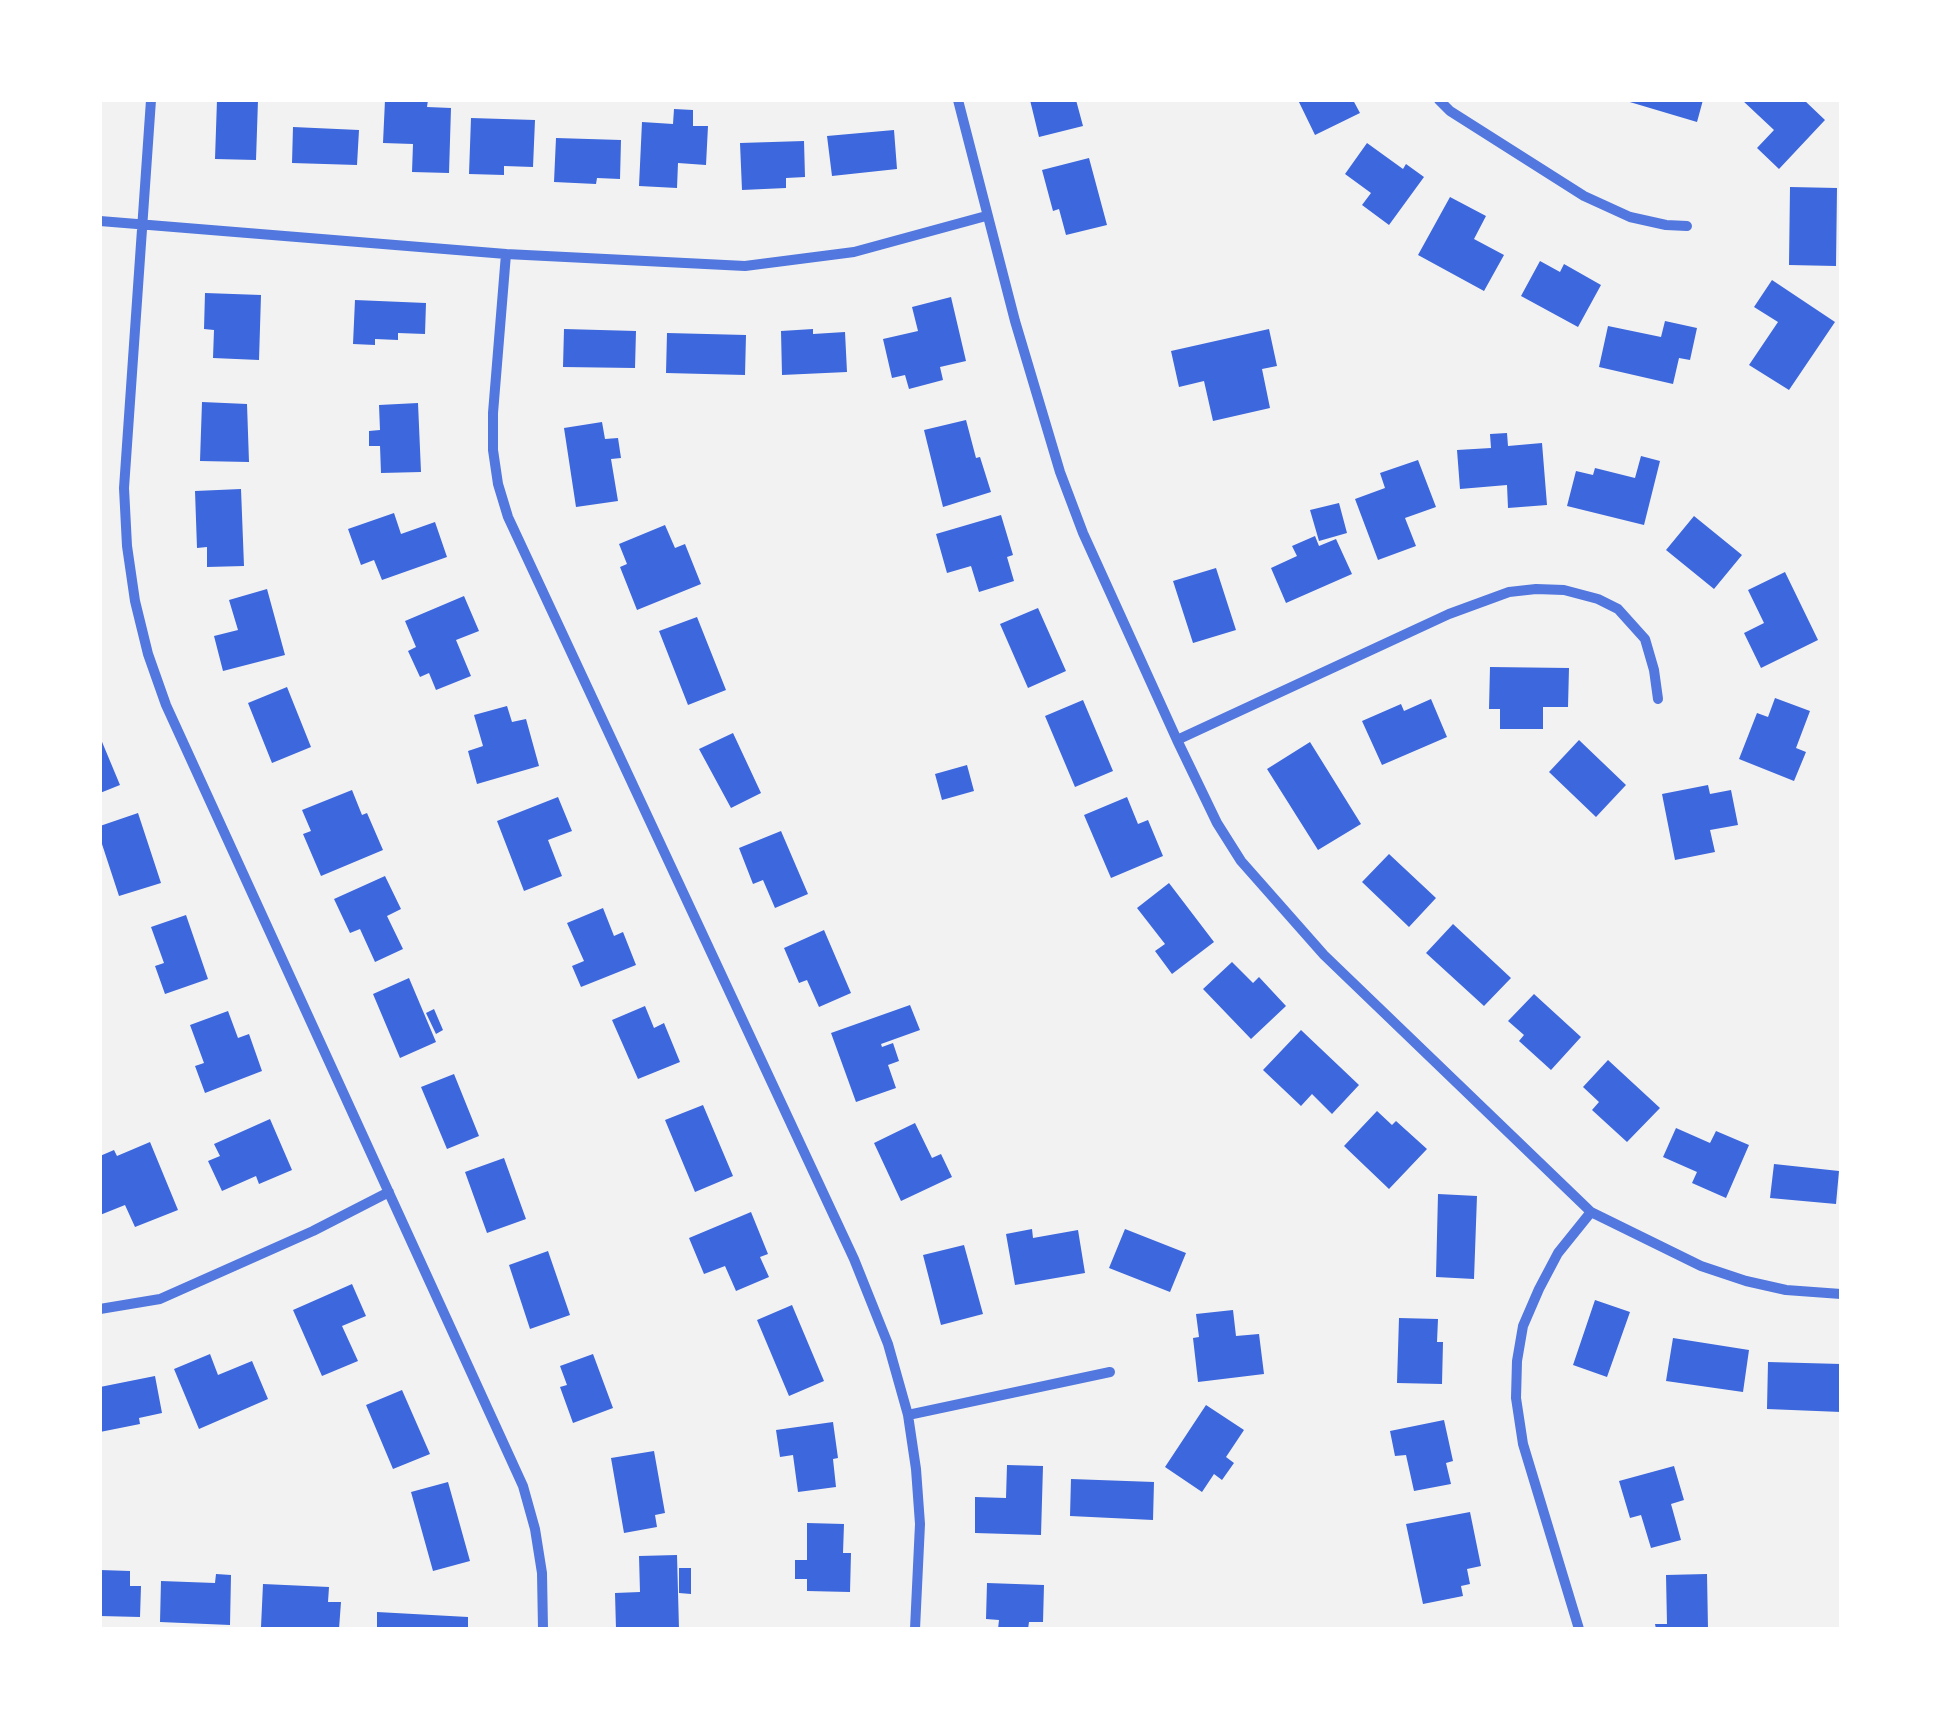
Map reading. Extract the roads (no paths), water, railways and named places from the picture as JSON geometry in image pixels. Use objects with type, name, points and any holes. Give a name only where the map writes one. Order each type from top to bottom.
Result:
[{"type":"street","points":[[151,100],[124,488],[127,546],[148,654],[166,705],[522,1486],[535,1529],[542,1573],[543,1629]]},
{"type":"street","points":[[958,100],[1015,321],[1066,487],[1176,740],[1216,823],[1240,861],[1337,967],[1591,1212],[1630,1234],[1716,1271],[1786,1290],[1841,1294]]},
{"type":"street","points":[[1439,100],[1450,111],[1584,196],[1630,217],[1666,226],[1687,226]]},
{"type":"street","points":[[100,222],[506,254],[745,266],[854,252],[986,216]]},
{"type":"street","points":[[506,254],[493,450],[498,484],[508,516],[854,1258],[888,1344],[908,1415],[916,1469],[920,1524],[915,1629]]},
{"type":"street","points":[[1176,740],[1448,614],[1509,592],[1536,589],[1564,590],[1618,609],[1645,640],[1658,699]]},
{"type":"street","points":[[100,1310],[160,1300],[389,1192]]},
{"type":"street","points":[[1579,1629],[1523,1444],[1516,1398],[1517,1361],[1523,1326],[1538,1289],[1558,1253],[1591,1212]]},
{"type":"street","points":[[908,1415],[1110,1372]]}]
